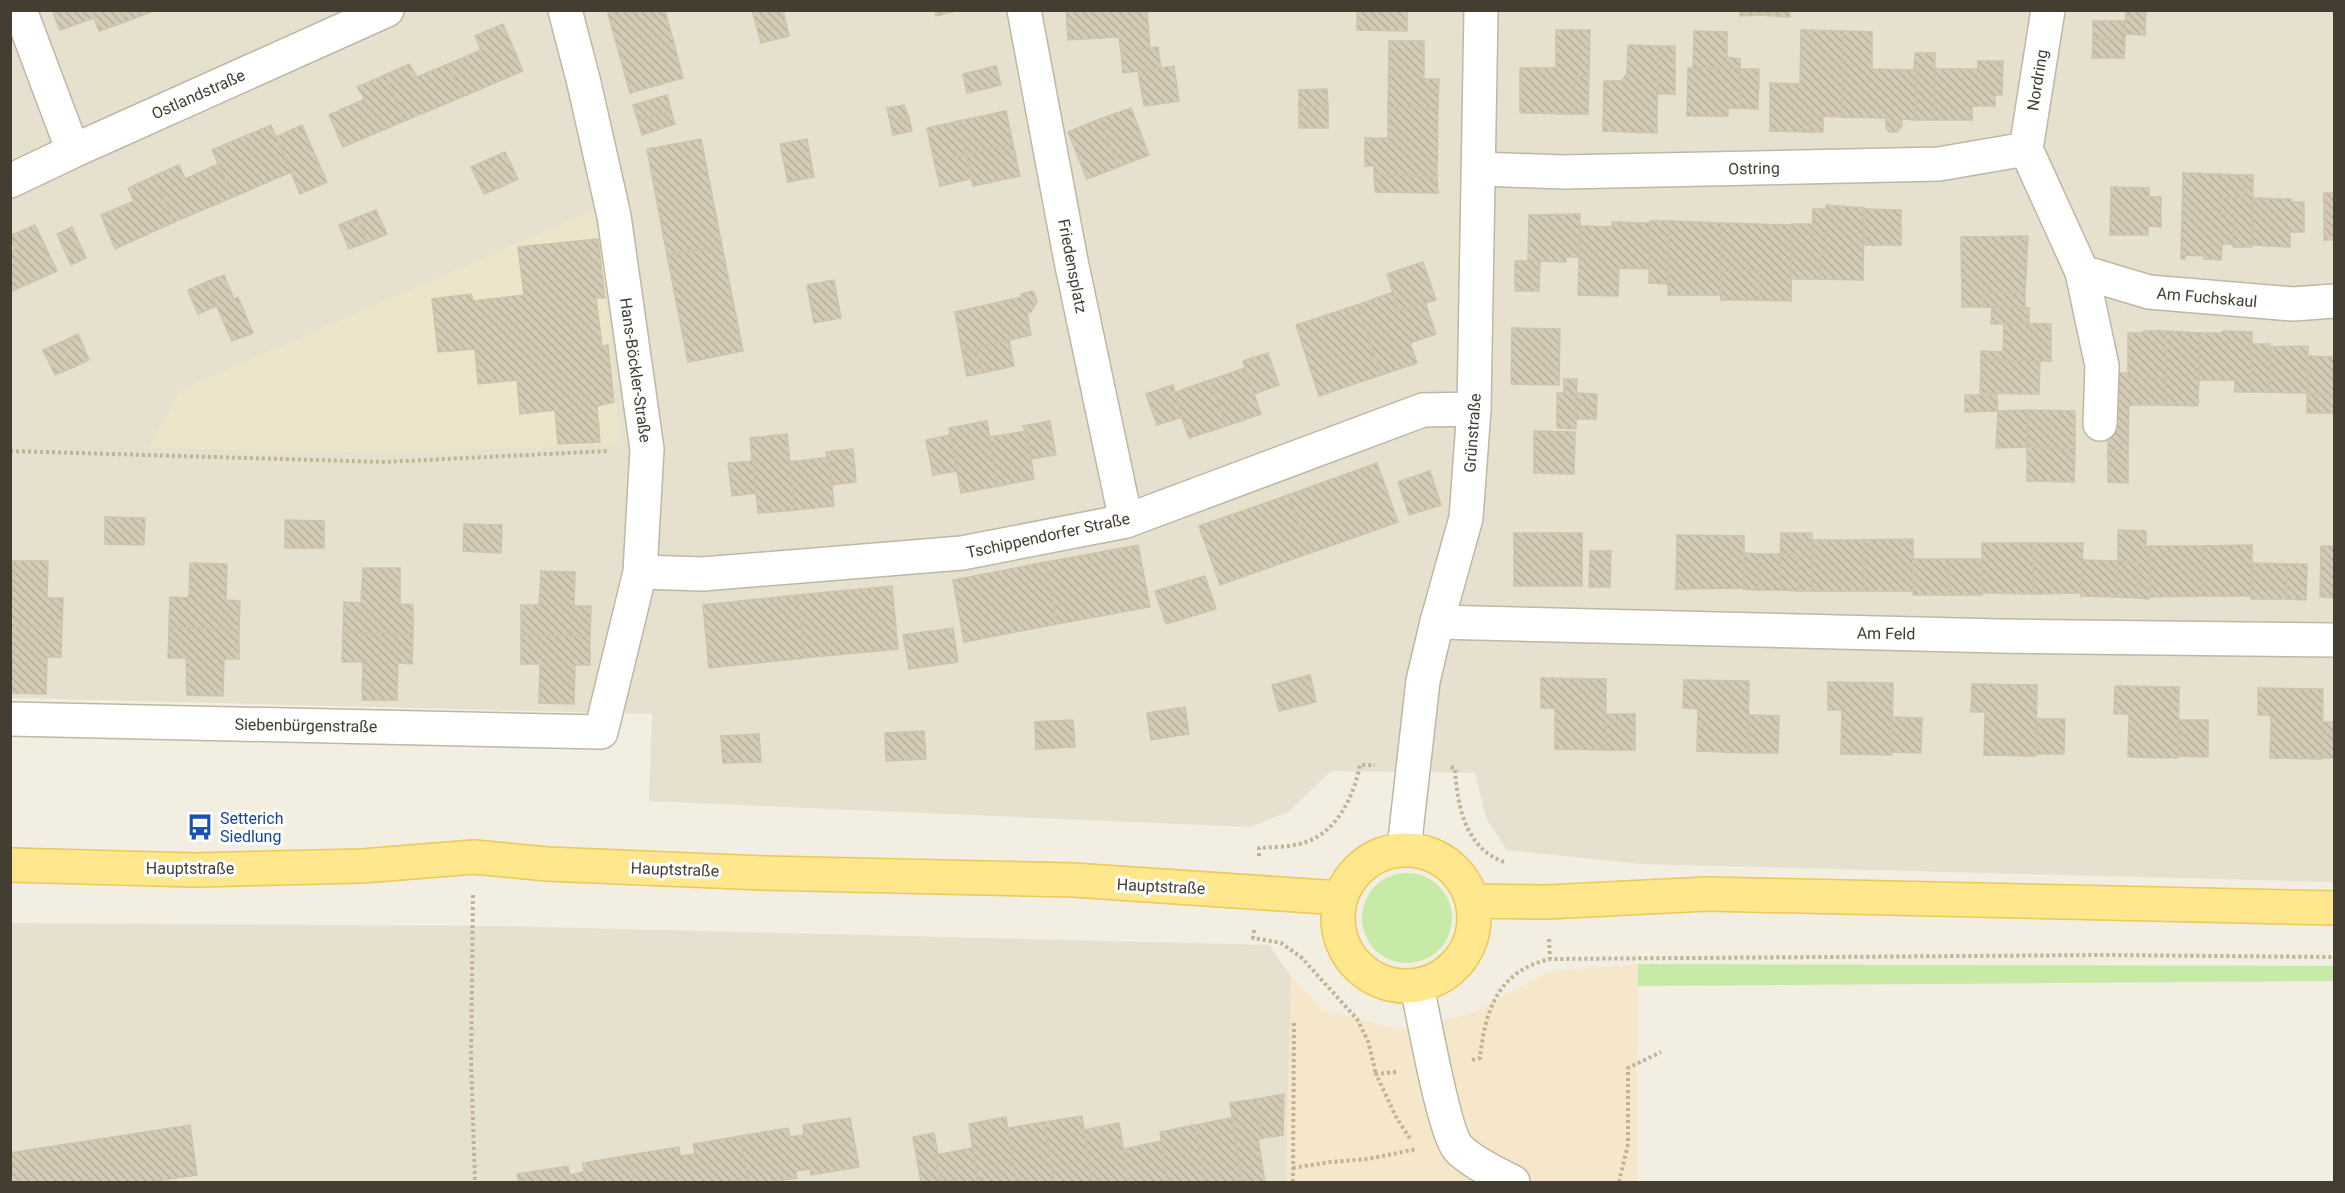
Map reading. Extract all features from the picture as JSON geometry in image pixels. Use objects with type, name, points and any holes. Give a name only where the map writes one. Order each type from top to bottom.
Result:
[{"type":"main road","points":[[1404,849],[1423,850],[1447,863],[1465,884],[1473,901],[1472,938],[1463,956],[1451,970],[1435,980],[1417,986],[1394,986],[1372,978],[1354,963],[1342,944],[1337,921],[1340,898],[1350,879],[1364,863],[1383,853],[1404,849]]},
{"type":"main road","name":"Hauptstraße","points":[[10,865],[207,869],[362,866],[474,857],[547,864],[764,873],[1073,880],[1340,898]]},
{"type":"main road","points":[[1473,901],[1547,902],[1707,894],[2334,908]]},
{"type":"street","points":[[20,10],[73,151]]},
{"type":"street","name":"Ostlandstraße","points":[[10,181],[387,10]]},
{"type":"street","name":"Hans-Böckler-Straße","points":[[565,10],[584,82],[614,216],[647,449],[640,572],[601,732]]},
{"type":"street","name":"Friedensplatz","points":[[1024,10],[1071,261],[1126,521]]},
{"type":"street","name":"Grünstraße","points":[[1404,849],[1424,681],[1437,622],[1466,518],[1474,409],[1480,170],[1481,10]]},
{"type":"street","name":"Nordring","points":[[2026,149],[2048,10]]},
{"type":"street","points":[[2026,149],[2082,272],[2102,366],[2100,424]]},
{"type":"street","name":"Ostring","points":[[1480,170],[1563,172],[1939,164],[2026,149]]},
{"type":"street","name":"Am Fuchskaul","points":[[2082,272],[2150,292],[2293,304],[2334,301]]},
{"type":"street","name":"Tschippendorfer Straße","points":[[640,572],[703,574],[962,553],[1126,521],[1423,410],[1474,409]]},
{"type":"street","name":"Am Feld","points":[[1437,622],[1998,636],[2334,640]]},
{"type":"street","name":"Siebenbürgenstraße","points":[[10,719],[601,732]]},
{"type":"street","points":[[1417,986],[1448,1123],[1458,1147],[1490,1170],[1513,1182]]},
{"type":"path","points":[[10,452],[384,462],[647,449]]},
{"type":"path","points":[[474,857],[471,1060],[475,1182]]},
{"type":"path","points":[[1575,957],[2103,955],[2334,957]]},
{"type":"path","points":[[1293,1020],[1293,1182]]},
{"type":"path","points":[[1619,1182],[1628,1144],[1628,1068],[1661,1052]]},
{"type":"path","points":[[1293,1168],[1368,1159],[1417,1148],[1424,1157]]},
{"type":"shaded area","points":[[11,11],[2334,11],[2334,882],[1641,864],[1507,850],[1486,818],[1475,773],[1331,771],[1288,812],[1250,827],[649,801],[652,714],[11,698]]},
{"type":"shaded area","points":[[598,208],[620,444],[382,452],[149,448],[180,390]]},
{"type":"shaded area","points":[[11,923],[497,926],[1269,945],[1291,976],[1286,1182],[11,1182]]},
{"type":"shaded area","points":[[1638,964],[1637,1182],[1286,1182],[1291,976],[1322,1010],[1403,1030],[1470,1014],[1549,972]]},
{"type":"green space","points":[[1398,873],[1416,873],[1432,880],[1445,893],[1452,909],[1452,927],[1445,943],[1432,956],[1416,963],[1398,963],[1382,956],[1369,943],[1362,927],[1362,909],[1369,893],[1382,880]]},
{"type":"green space","points":[[1638,964],[2334,966],[2334,981],[1638,986]]},
{"type":"building","points":[[52,10],[121,10],[125,22],[99,31],[94,18],[60,30]]},
{"type":"building","points":[[121,10],[150,10],[151,12],[125,22]]},
{"type":"building","points":[[607,10],[665,10],[683,78],[630,93]]},
{"type":"building","points":[[752,10],[783,10],[789,36],[761,43]]},
{"type":"building","points":[[935,10],[959,10],[936,16]]},
{"type":"building","points":[[1066,10],[1147,10],[1150,48],[1121,52],[1119,37],[1068,40]]},
{"type":"building","points":[[1357,10],[1407,11],[1407,31],[1357,30]]},
{"type":"building","points":[[1740,10],[1760,10],[1760,15],[1740,16]]},
{"type":"building","points":[[1760,10],[1790,10],[1790,17],[1760,15]]},
{"type":"building","points":[[2126,10],[2146,10],[2145,35],[2125,34]]},
{"type":"building","points":[[2093,21],[2125,21],[2125,40],[2093,39]]},
{"type":"building","points":[[503,24],[523,71],[462,97],[448,64],[481,50],[475,36]]},
{"type":"building","points":[[1556,30],[1590,30],[1589,76],[1575,76],[1574,114],[1520,113],[1520,68],[1556,68]]},
{"type":"building","points":[[1801,30],[1843,31],[1842,117],[1810,116],[1809,132],[1770,131],[1770,83],[1800,84]]},
{"type":"building","points":[[1694,31],[1727,32],[1727,57],[1740,59],[1740,69],[1693,68]]},
{"type":"building","points":[[1843,31],[1872,32],[1872,69],[1917,70],[1915,120],[1902,119],[1902,126],[1897,132],[1889,132],[1886,128],[1886,118],[1842,117]]},
{"type":"building","points":[[2093,39],[2125,40],[2124,58],[2092,58]]},
{"type":"building","points":[[1389,41],[1424,41],[1424,79],[1439,79],[1438,108],[1388,107]]},
{"type":"building","points":[[1628,45],[1658,46],[1657,133],[1603,131],[1604,81],[1622,81],[1627,73]]},
{"type":"building","points":[[1658,46],[1675,46],[1675,94],[1658,94]]},
{"type":"building","points":[[1158,47],[1161,68],[1123,73],[1121,52]]},
{"type":"building","points":[[1915,53],[1935,53],[1934,120],[1915,120],[1917,70],[1914,70]]},
{"type":"building","points":[[1978,61],[2003,61],[2002,95],[1995,95],[1995,106],[1972,106],[1972,120],[1934,120],[1935,69],[1978,69]]},
{"type":"building","points":[[409,64],[417,77],[448,64],[462,97],[404,121],[385,75]]},
{"type":"building","points":[[996,66],[1001,85],[967,93],[963,74]]},
{"type":"building","points":[[1174,66],[1179,101],[1144,106],[1138,71]]},
{"type":"building","points":[[1688,68],[1740,69],[1740,108],[1728,108],[1728,116],[1687,116]]},
{"type":"building","points":[[1740,69],[1759,69],[1758,109],[1740,108]]},
{"type":"building","points":[[385,75],[404,121],[343,147],[329,115],[365,99],[357,87]]},
{"type":"building","points":[[1575,76],[1589,76],[1588,114],[1574,114]]},
{"type":"building","points":[[1327,89],[1328,106],[1299,107],[1299,90]]},
{"type":"building","points":[[667,95],[671,111],[638,121],[633,105]]},
{"type":"building","points":[[904,105],[909,118],[890,122],[887,108]]},
{"type":"building","points":[[1328,106],[1328,128],[1299,128],[1299,107]]},
{"type":"building","points":[[1388,107],[1438,108],[1437,177],[1374,174],[1374,166],[1365,166],[1365,138],[1388,138]]},
{"type":"building","points":[[1131,108],[1149,155],[1118,167],[1100,119]]},
{"type":"building","points":[[671,111],[675,124],[642,135],[638,121]]},
{"type":"building","points":[[1006,111],[1013,144],[966,154],[959,121]]},
{"type":"building","points":[[1810,116],[1823,116],[1823,132],[1809,132]]},
{"type":"building","points":[[909,118],[912,131],[893,135],[890,122]]},
{"type":"building","points":[[1100,119],[1118,167],[1087,179],[1068,132]]},
{"type":"building","points":[[959,121],[966,154],[934,161],[927,128]]},
{"type":"building","points":[[271,125],[291,172],[233,197],[212,150]]},
{"type":"building","points":[[302,125],[327,182],[300,194],[276,137]]},
{"type":"building","points":[[701,139],[722,246],[667,255],[647,149]]},
{"type":"building","points":[[807,139],[814,177],[788,182],[780,144]]},
{"type":"building","points":[[1013,144],[1020,176],[973,186],[966,154]]},
{"type":"building","points":[[505,152],[518,179],[501,187],[489,159]]},
{"type":"building","points":[[966,154],[970,179],[940,186],[934,161]]},
{"type":"building","points":[[489,159],[501,187],[484,194],[471,167]]},
{"type":"building","points":[[218,164],[233,197],[174,222],[154,176],[179,165],[185,179]]},
{"type":"building","points":[[2183,173],[2244,175],[2244,198],[2219,198],[2221,214],[2234,214],[2233,244],[2222,244],[2221,260],[2185,255],[2185,259],[2181,259]]},
{"type":"building","points":[[1374,174],[1437,177],[1438,193],[1375,192]]},
{"type":"building","points":[[2244,175],[2253,175],[2252,247],[2233,247],[2234,214],[2221,214],[2219,198],[2244,198]]},
{"type":"building","points":[[154,176],[174,222],[115,249],[101,215],[134,201],[128,188]]},
{"type":"building","points":[[2111,187],[2149,188],[2149,197],[2161,197],[2161,227],[2148,226],[2148,235],[2110,235]]},
{"type":"building","points":[[2324,193],[2334,193],[2334,240],[2324,240]]},
{"type":"building","points":[[2253,198],[2291,199],[2290,202],[2304,202],[2304,232],[2290,232],[2290,247],[2253,245]]},
{"type":"building","points":[[1826,205],[1864,208],[1863,280],[1820,279],[1821,253],[1825,253],[1826,235],[1812,235],[1813,209],[1826,209]]},
{"type":"building","points":[[1864,209],[1901,210],[1901,245],[1864,245]]},
{"type":"building","points":[[376,210],[387,234],[367,242],[356,218]]},
{"type":"building","points":[[1580,214],[1579,257],[1566,257],[1566,262],[1540,261],[1539,291],[1515,291],[1515,261],[1528,261],[1529,215]]},
{"type":"building","points":[[356,218],[367,242],[349,249],[339,225]]},
{"type":"building","points":[[1650,221],[1669,221],[1668,284],[1649,283]]},
{"type":"building","points":[[1669,221],[1721,223],[1721,295],[1668,295]]},
{"type":"building","points":[[1612,222],[1650,223],[1649,269],[1619,268],[1618,296],[1578,295],[1580,226],[1612,227]]},
{"type":"building","points":[[1721,223],[1792,225],[1791,301],[1759,300],[1759,270],[1720,271]]},
{"type":"building","points":[[1792,224],[1813,224],[1812,235],[1826,235],[1825,253],[1821,253],[1820,279],[1791,279]]},
{"type":"building","points":[[35,225],[57,271],[10,292],[10,252],[15,250],[10,236]]},
{"type":"building","points":[[72,227],[86,258],[71,265],[57,234]]},
{"type":"building","points":[[2028,236],[2025,293],[1983,293],[1983,307],[1962,307],[1961,237]]},
{"type":"building","points":[[598,239],[605,298],[596,298],[602,346],[608,345],[614,402],[597,406],[600,442],[558,444],[555,410],[520,414],[517,380],[478,384],[475,349],[438,352],[432,299],[471,294],[473,301],[524,295],[518,247]]},
{"type":"building","points":[[722,246],[743,351],[688,362],[667,255]]},
{"type":"building","points":[[1423,262],[1436,300],[1399,311],[1387,274]]},
{"type":"building","points":[[1759,270],[1759,300],[1721,300],[1720,271]]},
{"type":"building","points":[[224,275],[234,299],[238,297],[253,333],[232,341],[206,282]]},
{"type":"building","points":[[834,280],[841,318],[814,323],[807,285]]},
{"type":"building","points":[[206,282],[216,306],[198,314],[188,290]]},
{"type":"building","points":[[1033,291],[1037,302],[1031,312],[1027,312],[1031,335],[962,351],[955,312],[1021,297],[1021,294]]},
{"type":"building","points":[[1393,292],[1399,311],[1425,302],[1436,334],[1410,343],[1417,363],[1381,375],[1357,305]]},
{"type":"building","points":[[1983,293],[2025,293],[2025,308],[1983,307]]},
{"type":"building","points":[[1357,305],[1381,375],[1319,396],[1296,325]]},
{"type":"building","points":[[1992,307],[2029,308],[2029,323],[1991,324]]},
{"type":"building","points":[[2004,323],[2051,324],[2051,361],[1981,360],[1981,351],[2003,352]]},
{"type":"building","points":[[1512,328],[1560,329],[1559,385],[1511,384]]},
{"type":"building","points":[[2166,331],[2166,378],[2128,378],[2128,333]]},
{"type":"building","points":[[2166,331],[2200,333],[2198,406],[2166,405]]},
{"type":"building","points":[[2252,332],[2251,392],[2235,392],[2235,380],[2199,380],[2200,333]]},
{"type":"building","points":[[78,334],[89,360],[72,368],[61,342]]},
{"type":"building","points":[[1009,340],[1014,366],[982,373],[976,347]]},
{"type":"building","points":[[61,342],[72,368],[55,375],[43,350]]},
{"type":"building","points":[[2251,344],[2270,344],[2270,392],[2251,392]]},
{"type":"building","points":[[2308,346],[2307,393],[2270,392],[2271,347]]},
{"type":"building","points":[[976,348],[982,373],[967,376],[962,351]]},
{"type":"building","points":[[1268,353],[1279,385],[1254,394],[1243,361]]},
{"type":"building","points":[[2308,356],[2334,357],[2334,394],[2307,393]]},
{"type":"building","points":[[1981,360],[2040,361],[2039,394],[1980,393]]},
{"type":"building","points":[[1245,368],[1261,414],[1226,426],[1210,380]]},
{"type":"building","points":[[2110,373],[2126,373],[2128,378],[2166,378],[2166,405],[2129,405],[2128,450],[2108,450]]},
{"type":"building","points":[[1564,379],[1577,379],[1576,429],[1557,428],[1557,393],[1564,393]]},
{"type":"building","points":[[1210,380],[1226,426],[1189,438],[1173,393]]},
{"type":"building","points":[[1173,385],[1182,417],[1157,425],[1146,394]]},
{"type":"building","points":[[1576,393],[1597,394],[1596,419],[1576,419]]},
{"type":"building","points":[[2307,393],[2334,394],[2334,413],[2307,413]]},
{"type":"building","points":[[1965,395],[1997,395],[1998,411],[1965,412]]},
{"type":"building","points":[[2027,410],[2075,411],[2075,449],[2027,447]]},
{"type":"building","points":[[2027,410],[2027,447],[1996,448],[1998,411]]},
{"type":"building","points":[[987,421],[998,486],[961,493],[949,428]]},
{"type":"building","points":[[1050,421],[1056,455],[1032,459],[1027,431],[1023,426]]},
{"type":"building","points":[[1027,431],[1034,479],[998,486],[989,437]]},
{"type":"building","points":[[1534,431],[1575,432],[1574,474],[1534,473]]},
{"type":"building","points":[[787,434],[795,510],[758,513],[753,466],[756,466],[755,461],[752,461],[750,438]]},
{"type":"building","points":[[950,435],[957,471],[933,475],[926,440]]},
{"type":"building","points":[[2027,447],[2075,449],[2074,482],[2027,481]]},
{"type":"building","points":[[853,449],[856,482],[832,485],[829,457],[827,458],[826,452]]},
{"type":"building","points":[[2108,450],[2128,450],[2128,483],[2108,482]]},
{"type":"building","points":[[829,457],[834,506],[795,510],[790,462]]},
{"type":"building","points":[[755,461],[756,466],[753,466],[756,493],[732,496],[728,463]]},
{"type":"building","points":[[1377,463],[1398,522],[1310,553],[1288,495]]},
{"type":"building","points":[[1430,471],[1441,505],[1409,515],[1398,482]]},
{"type":"building","points":[[1288,495],[1310,553],[1220,585],[1199,526]]},
{"type":"building","points":[[105,517],[145,518],[144,545],[105,544]]},
{"type":"building","points":[[285,520],[324,521],[324,548],[285,548]]},
{"type":"building","points":[[464,524],[502,525],[501,553],[463,551]]},
{"type":"building","points":[[2118,530],[2146,531],[2146,547],[2150,546],[2149,599],[2136,598],[2138,562],[2118,561]]},
{"type":"building","points":[[1514,533],[1582,533],[1582,586],[1514,586]]},
{"type":"building","points":[[1781,533],[1812,533],[1812,591],[1798,591],[1798,554],[1780,554]]},
{"type":"building","points":[[1677,535],[1744,536],[1744,588],[1676,589]]},
{"type":"building","points":[[1913,539],[1913,591],[1864,591],[1864,540]]},
{"type":"building","points":[[1812,540],[1864,540],[1864,591],[1812,591]]},
{"type":"building","points":[[1982,543],[2033,543],[2033,594],[1982,593]]},
{"type":"building","points":[[2033,543],[2083,543],[2081,593],[2033,594]]},
{"type":"building","points":[[1138,545],[1150,607],[1057,624],[1046,562]]},
{"type":"building","points":[[2252,545],[2251,596],[2202,596],[2203,546]]},
{"type":"building","points":[[2150,546],[2203,546],[2202,596],[2151,597]]},
{"type":"building","points":[[2321,546],[2334,546],[2334,598],[2320,597]]},
{"type":"building","points":[[1590,551],[1611,551],[1610,587],[1589,587]]},
{"type":"building","points":[[1744,553],[1759,554],[1758,590],[1744,589]]},
{"type":"building","points":[[1759,554],[1780,554],[1780,590],[1758,590]]},
{"type":"building","points":[[1780,554],[1798,554],[1798,591],[1780,590]]},
{"type":"building","points":[[1913,559],[1949,559],[1948,595],[1913,595]]},
{"type":"building","points":[[1949,559],[1981,559],[1982,595],[1948,595]]},
{"type":"building","points":[[2082,560],[2118,561],[2117,597],[2081,596]]},
{"type":"building","points":[[12,561],[48,561],[47,598],[63,598],[62,627],[11,627]]},
{"type":"building","points":[[2118,561],[2138,562],[2136,598],[2117,597]]},
{"type":"building","points":[[1046,562],[1057,624],[964,642],[953,580]]},
{"type":"building","points":[[190,563],[227,564],[226,600],[240,601],[239,630],[169,627],[170,597],[189,598]]},
{"type":"building","points":[[2252,563],[2287,564],[2287,599],[2251,599]]},
{"type":"building","points":[[2287,564],[2307,564],[2306,600],[2287,599]]},
{"type":"building","points":[[363,568],[400,568],[400,604],[413,605],[413,634],[343,632],[344,602],[361,603]]},
{"type":"building","points":[[541,571],[575,572],[574,606],[591,606],[590,636],[521,635],[521,605],[539,605]]},
{"type":"building","points":[[1205,576],[1216,609],[1166,624],[1155,591]]},
{"type":"building","points":[[892,586],[898,649],[804,658],[798,595]]},
{"type":"building","points":[[798,595],[804,658],[709,668],[703,605]]},
{"type":"building","points":[[11,627],[62,627],[61,657],[47,657],[46,694],[11,693]]},
{"type":"building","points":[[169,627],[239,630],[239,659],[224,659],[223,696],[187,695],[186,658],[168,658]]},
{"type":"building","points":[[953,628],[958,662],[909,669],[903,635]]},
{"type":"building","points":[[343,632],[413,634],[412,664],[398,663],[397,700],[362,700],[363,662],[342,662]]},
{"type":"building","points":[[521,635],[590,636],[590,665],[575,665],[574,704],[539,703],[540,664],[521,664]]},
{"type":"building","points":[[1310,675],[1316,702],[1279,711],[1272,685]]},
{"type":"building","points":[[1541,678],[1606,679],[1606,750],[1555,749],[1555,708],[1541,708]]},
{"type":"building","points":[[1684,680],[1749,681],[1748,753],[1697,751],[1698,709],[1683,708]]},
{"type":"building","points":[[1828,682],[1893,683],[1892,755],[1841,754],[1842,710],[1828,710]]},
{"type":"building","points":[[1972,684],[2037,685],[2036,756],[1984,755],[1985,712],[1971,712]]},
{"type":"building","points":[[2115,686],[2179,687],[2178,758],[2128,757],[2129,714],[2114,714]]},
{"type":"building","points":[[2258,688],[2323,689],[2322,759],[2270,758],[2271,715],[2258,715]]},
{"type":"building","points":[[1185,707],[1189,734],[1151,740],[1147,713]]},
{"type":"building","points":[[1606,714],[1635,714],[1635,750],[1606,750]]},
{"type":"building","points":[[1749,715],[1779,716],[1778,753],[1748,753]]},
{"type":"building","points":[[1892,717],[1922,718],[1921,753],[1891,752]]},
{"type":"building","points":[[2037,719],[2065,719],[2064,754],[2036,754]]},
{"type":"building","points":[[1073,720],[1075,747],[1036,749],[1035,722]]},
{"type":"building","points":[[2179,720],[2208,720],[2208,757],[2178,756]]},
{"type":"building","points":[[2323,722],[2334,722],[2334,758],[2322,758]]},
{"type":"building","points":[[924,731],[926,759],[886,761],[885,733]]},
{"type":"building","points":[[759,734],[761,762],[723,763],[721,736]]},
{"type":"building","points":[[1284,1094],[1283,1135],[1263,1138],[1256,1099]]},
{"type":"building","points":[[1256,1099],[1263,1138],[1258,1139],[1265,1182],[1242,1182],[1230,1103]]},
{"type":"building","points":[[1082,1116],[1092,1182],[1054,1182],[1044,1122]]},
{"type":"building","points":[[1006,1117],[1016,1182],[978,1182],[969,1124]]},
{"type":"building","points":[[850,1118],[859,1167],[811,1175],[810,1169],[796,1171],[797,1178],[748,1182],[740,1136],[788,1128],[790,1137],[804,1135],[803,1125]]},
{"type":"building","points":[[1231,1118],[1242,1182],[1205,1182],[1195,1125]]},
{"type":"building","points":[[1044,1122],[1054,1182],[1016,1182],[1008,1128]]},
{"type":"building","points":[[1119,1123],[1129,1182],[1092,1182],[1084,1130]]},
{"type":"building","points":[[190,1125],[197,1175],[149,1182],[10,1182],[10,1153]]},
{"type":"building","points":[[1195,1125],[1205,1182],[1167,1182],[1160,1132]]},
{"type":"building","points":[[934,1133],[938,1154],[935,1155],[941,1182],[921,1182],[913,1137]]},
{"type":"building","points":[[740,1136],[748,1182],[634,1182],[629,1155],[679,1147],[680,1156],[695,1154],[693,1144]]},
{"type":"building","points":[[1162,1141],[1167,1182],[1129,1182],[1124,1149]]},
{"type":"building","points":[[973,1148],[978,1182],[941,1182],[935,1155]]},
{"type":"building","points":[[629,1155],[634,1182],[519,1182],[517,1174],[568,1166],[570,1175],[584,1172],[583,1163]]},
{"type":"place","name":"Setterich Siedlung","points":[[200,827]]}]
